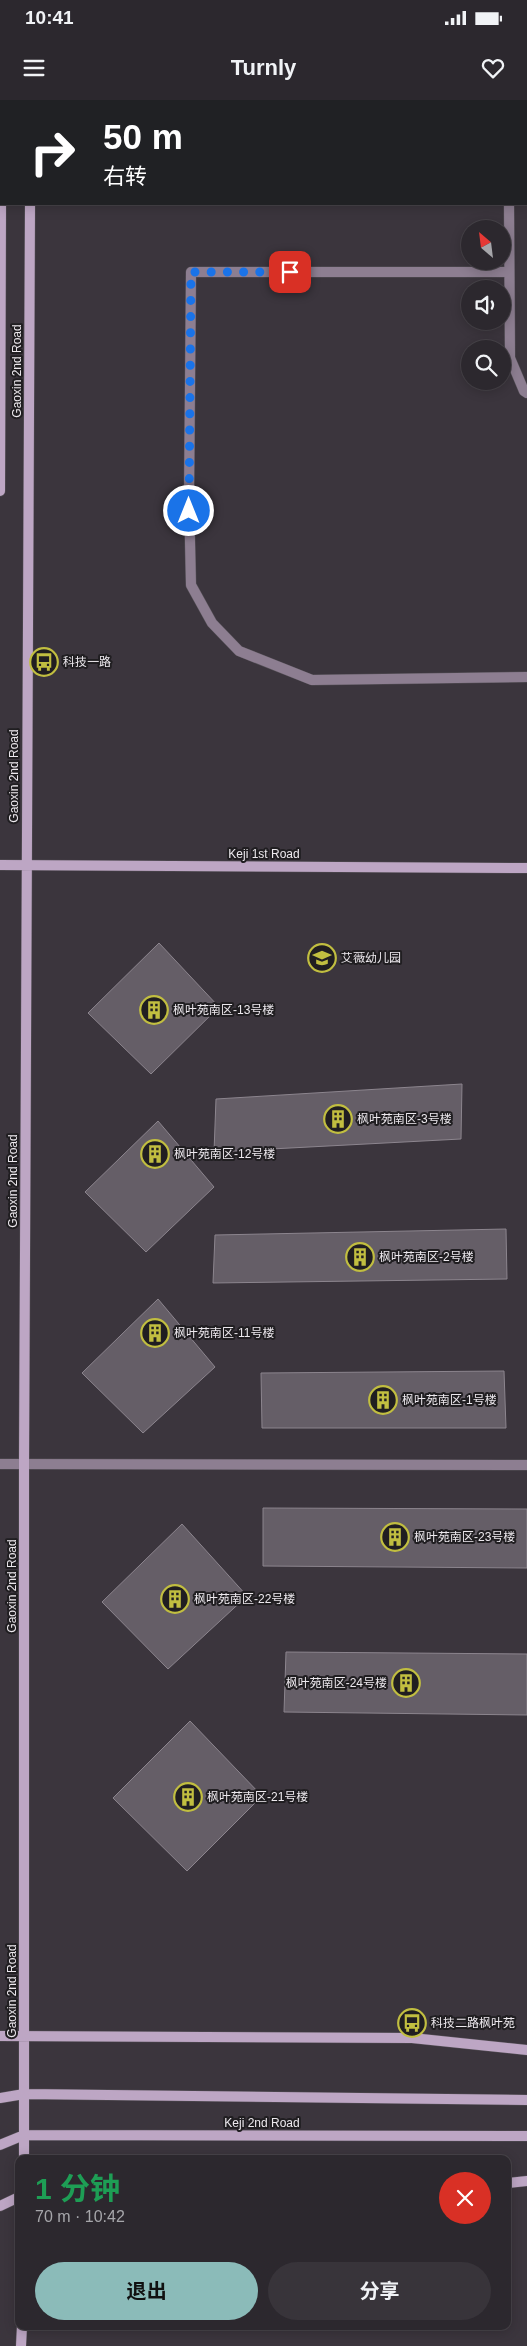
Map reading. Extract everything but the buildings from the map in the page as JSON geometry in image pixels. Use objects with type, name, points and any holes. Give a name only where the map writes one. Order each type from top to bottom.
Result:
[{"type":"street","name":"Gaoxin 2nd Road","points":[[0,491],[2,205]]},
{"type":"street","name":"Gaoxin 2nd Road","points":[[24,2155],[24,1464],[30,205]]},
{"type":"street","points":[[509,205],[510,358],[527,394]]},
{"type":"street","points":[[508,272],[191,272],[188,498],[191,585],[212,623],[239,651],[312,680],[527,678]]},
{"type":"street","name":"Keji 1st Road","points":[[0,865],[527,868]]},
{"type":"street","points":[[0,1464],[527,1465]]},
{"type":"street","points":[[0,2036],[412,2038],[527,2050]]},
{"type":"street","name":"Keji 2nd Road","points":[[0,2098],[24,2094],[527,2100]]},
{"type":"street","name":"Keji 2nd Road","points":[[0,2145],[24,2135],[527,2136]]},
{"type":"street","points":[[511,2183],[527,2181]]},
{"type":"street","points":[[0,2206],[15,2199]]},
{"type":"street","points":[[21,2346],[22,2330]]},
{"type":"place","name":"科技一路","points":[[44,662]]},
{"type":"place","name":"艾薇幼儿园","points":[[322,958]]},
{"type":"place","name":"枫叶苑南区-13号楼","points":[[154,1010]]},
{"type":"place","name":"枫叶苑南区-3号楼","points":[[338,1119]]},
{"type":"place","name":"枫叶苑南区-12号楼","points":[[155,1154]]},
{"type":"place","name":"枫叶苑南区-2号楼","points":[[360,1257]]},
{"type":"place","name":"枫叶苑南区-11号楼","points":[[155,1333]]},
{"type":"place","name":"枫叶苑南区-1号楼","points":[[383,1400]]},
{"type":"place","name":"枫叶苑南区-23号楼","points":[[395,1537]]},
{"type":"place","name":"枫叶苑南区-22号楼","points":[[175,1599]]},
{"type":"place","name":"枫叶苑南区-24号楼","points":[[406,1683]]},
{"type":"place","name":"枫叶苑南区-21号楼","points":[[188,1797]]},
{"type":"place","name":"科技二路枫叶苑","points":[[412,2023]]},
{"type":"route","points":[[189,511],[191,272],[290,272]]}]
